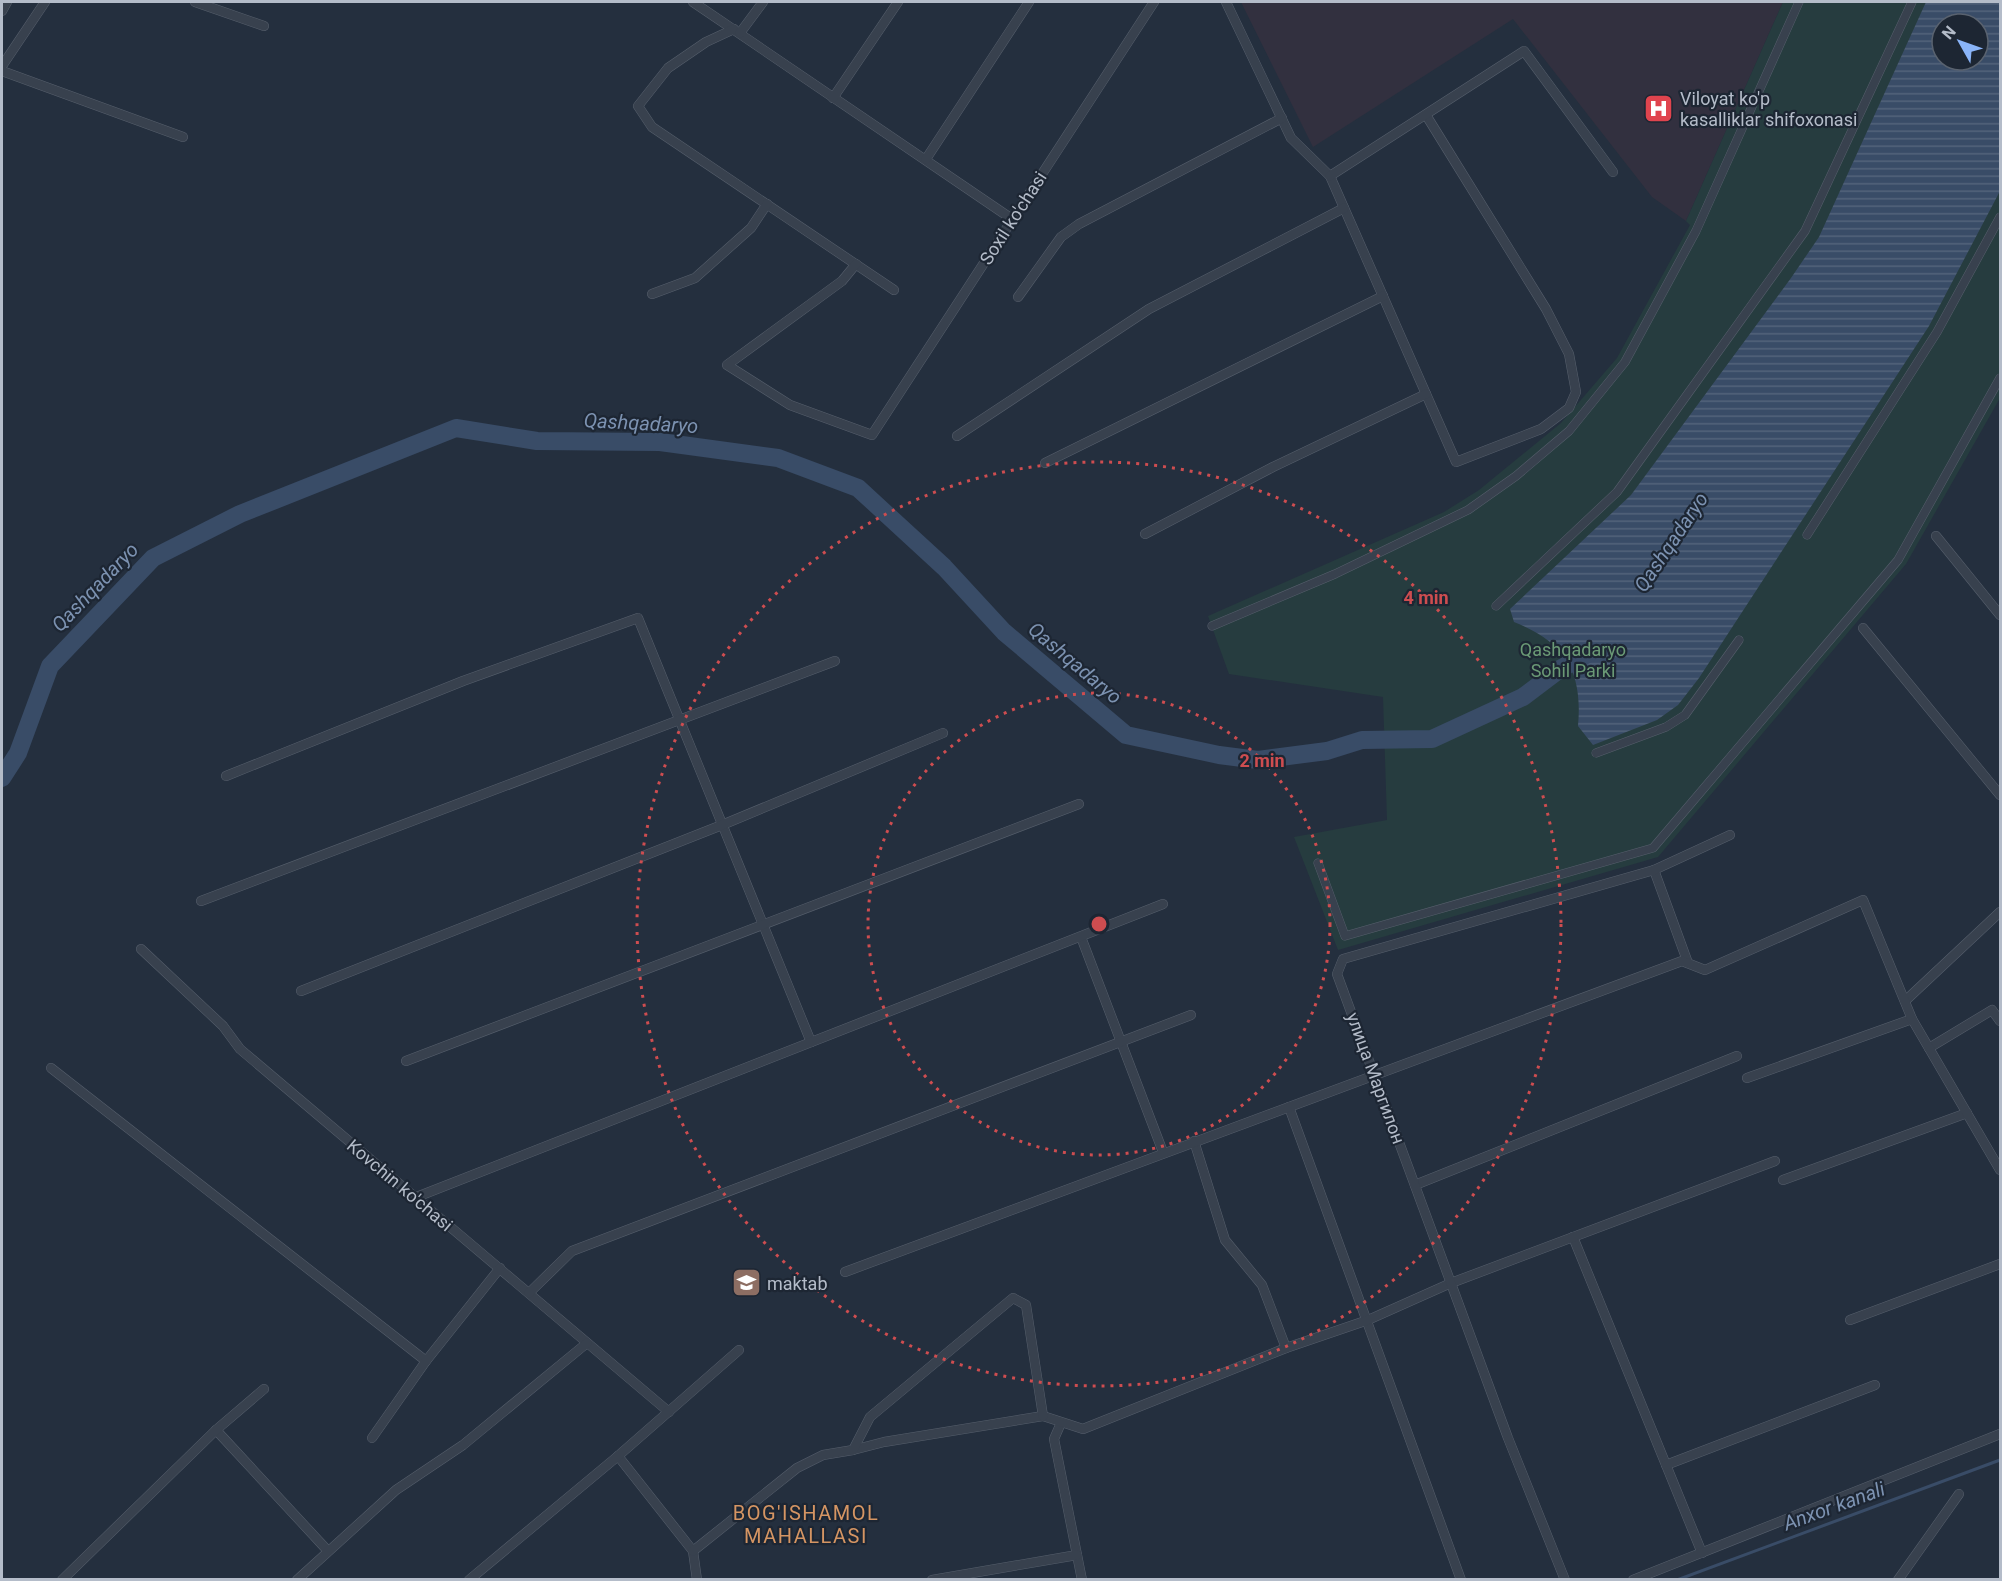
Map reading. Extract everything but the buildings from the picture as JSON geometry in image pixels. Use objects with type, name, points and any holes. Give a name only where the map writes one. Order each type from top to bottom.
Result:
[{"type":"street","points":[[2,11],[7,2]]},
{"type":"street","points":[[2,66],[45,2]]},
{"type":"street","points":[[195,2],[264,26]]},
{"type":"street","points":[[693,2],[927,159],[1012,219]]},
{"type":"street","points":[[763,2],[737,31],[706,42],[668,68],[638,106],[652,127],[894,290]]},
{"type":"street","points":[[833,98],[898,2]]},
{"type":"street","points":[[927,159],[1029,2]]},
{"type":"street","name":"Soxil ko'chasi","points":[[856,264],[842,281],[727,365],[790,405],[872,435],[1154,2]]},
{"type":"street","points":[[1226,2],[1291,138],[1330,176],[1456,462],[1541,429],[1569,408],[1576,392],[1569,354],[1546,309],[1426,115]]},
{"type":"street","points":[[1212,626],[1345,570],[1468,510],[1516,476],[1569,431],[1625,362],[1691,241],[1799,2]]},
{"type":"street","points":[[1496,606],[1617,492],[1805,231],[1912,2]]},
{"type":"street","points":[[1330,176],[1524,51],[1613,172]]},
{"type":"street","points":[[2,71],[183,137]]},
{"type":"street","points":[[1018,297],[1061,237],[1079,224],[1282,118]]},
{"type":"street","points":[[652,294],[695,278],[751,228],[767,204]]},
{"type":"street","points":[[957,436],[1149,309],[1344,208]]},
{"type":"street","points":[[1807,536],[1937,332],[2001,217]]},
{"type":"street","points":[[1045,463],[1383,296]]},
{"type":"street","points":[[1318,863],[1345,936],[1653,848],[1898,560],[2001,378]]},
{"type":"street","points":[[1145,534],[1273,467],[1426,394]]},
{"type":"street","points":[[1936,536],[2001,615]]},
{"type":"street","points":[[226,776],[463,681],[638,618],[811,1042]]},
{"type":"street","points":[[1863,628],[2001,795]]},
{"type":"street","points":[[1596,753],[1666,727],[1686,715],[1738,640]]},
{"type":"street","points":[[201,901],[835,661]]},
{"type":"street","points":[[301,991],[722,825],[943,733]]},
{"type":"street","points":[[406,1061],[1079,804]]},
{"type":"street","name":"улица Маргилон","points":[[1565,1580],[1508,1438],[1337,974],[1343,959],[1654,870],[1730,835]]},
{"type":"street","points":[[1654,870],[1688,963]]},
{"type":"street","points":[[845,1272],[1162,1152],[1375,1076],[1682,961],[1705,970],[1863,900],[1912,1019],[2001,1170]]},
{"type":"street","points":[[414,1198],[1163,904]]},
{"type":"street","points":[[1905,1001],[2001,912]]},
{"type":"street","points":[[1081,936],[1162,1152]]},
{"type":"street","name":"Kovchin ko'chasi","points":[[141,949],[223,1026],[240,1050],[669,1412]]},
{"type":"street","points":[[1929,1048],[1992,1010],[2001,1021]]},
{"type":"street","points":[[529,1293],[572,1251],[1122,1044],[1191,1015]]},
{"type":"street","points":[[1747,1078],[1912,1019]]},
{"type":"street","points":[[1415,1185],[1737,1056]]},
{"type":"street","points":[[51,1068],[426,1361]]},
{"type":"street","points":[[1288,1107],[1368,1320],[1461,1580]]},
{"type":"street","points":[[1783,1180],[1967,1113]]},
{"type":"street","points":[[1194,1141],[1225,1240],[1262,1285],[1286,1348]]},
{"type":"street","points":[[693,1551],[797,1468],[823,1455],[884,1442],[1043,1416],[1083,1429],[1286,1348],[1368,1320],[1451,1283],[1774,1161]]},
{"type":"street","points":[[1573,1237],[1701,1553]]},
{"type":"street","points":[[1851,1320],[2001,1264]]},
{"type":"street","points":[[372,1438],[426,1361],[500,1268]]},
{"type":"street","points":[[853,1450],[870,1417],[1013,1298],[1026,1305],[1043,1416]]},
{"type":"street","points":[[297,1580],[396,1490],[463,1445],[587,1343]]},
{"type":"street","points":[[469,1580],[618,1456],[739,1350]]},
{"type":"street","points":[[1666,1465],[1875,1384]]},
{"type":"street","points":[[62,1580],[216,1430],[264,1389]]},
{"type":"street","points":[[1061,1423],[1054,1439],[1082,1580]]},
{"type":"street","points":[[216,1430],[328,1551]]},
{"type":"street","points":[[1633,1580],[2001,1434]]},
{"type":"street","points":[[618,1456],[693,1551],[697,1580]]},
{"type":"street","points":[[1898,1580],[1959,1494]]},
{"type":"street","points":[[932,1580],[1077,1555]]},
{"type":"shaded area","points":[[1241,2],[1783,2],[1686,221],[1652,197],[1513,19],[1313,147]]},
{"type":"green space","name":"Qashqadaryo Sohil Parki","points":[[1783,2],[2000,2],[2000,398],[1906,564],[1658,857],[1338,950],[1294,837],[1387,820],[1383,697],[1229,674],[1208,616],[1444,512],[1479,490],[1561,423],[1617,358],[1690,225],[1686,221]]},
{"type":"water","points":[[1926,2],[2000,2],[2000,191],[1929,326],[1699,678],[1678,705],[1657,720],[1593,745],[1578,726],[1577,689],[1567,661],[1546,639],[1514,622],[1510,609],[1631,495],[1819,237]]},
{"type":"waterway","name":"Qashqadaryo","points":[[2,778],[18,753],[50,666],[153,558],[240,514],[456,428],[537,441],[660,442],[778,458],[858,488],[944,567],[1004,632],[1126,735],[1219,755],[1258,760],[1327,751],[1362,740],[1432,739],[1523,697],[1560,669],[1589,653]]},
{"type":"waterway","name":"Anxor kanali","points":[[1677,1580],[2000,1460]]},
{"type":"place","name":"Viloyat ko'p kasalliklar shifoxonasi","points":[[1659,108]]},
{"type":"place","name":"maktab","points":[[746,1283]]},
{"type":"district","name":"BOG'ISHAMOL MAHALLASI","points":[[806,1524]]}]
